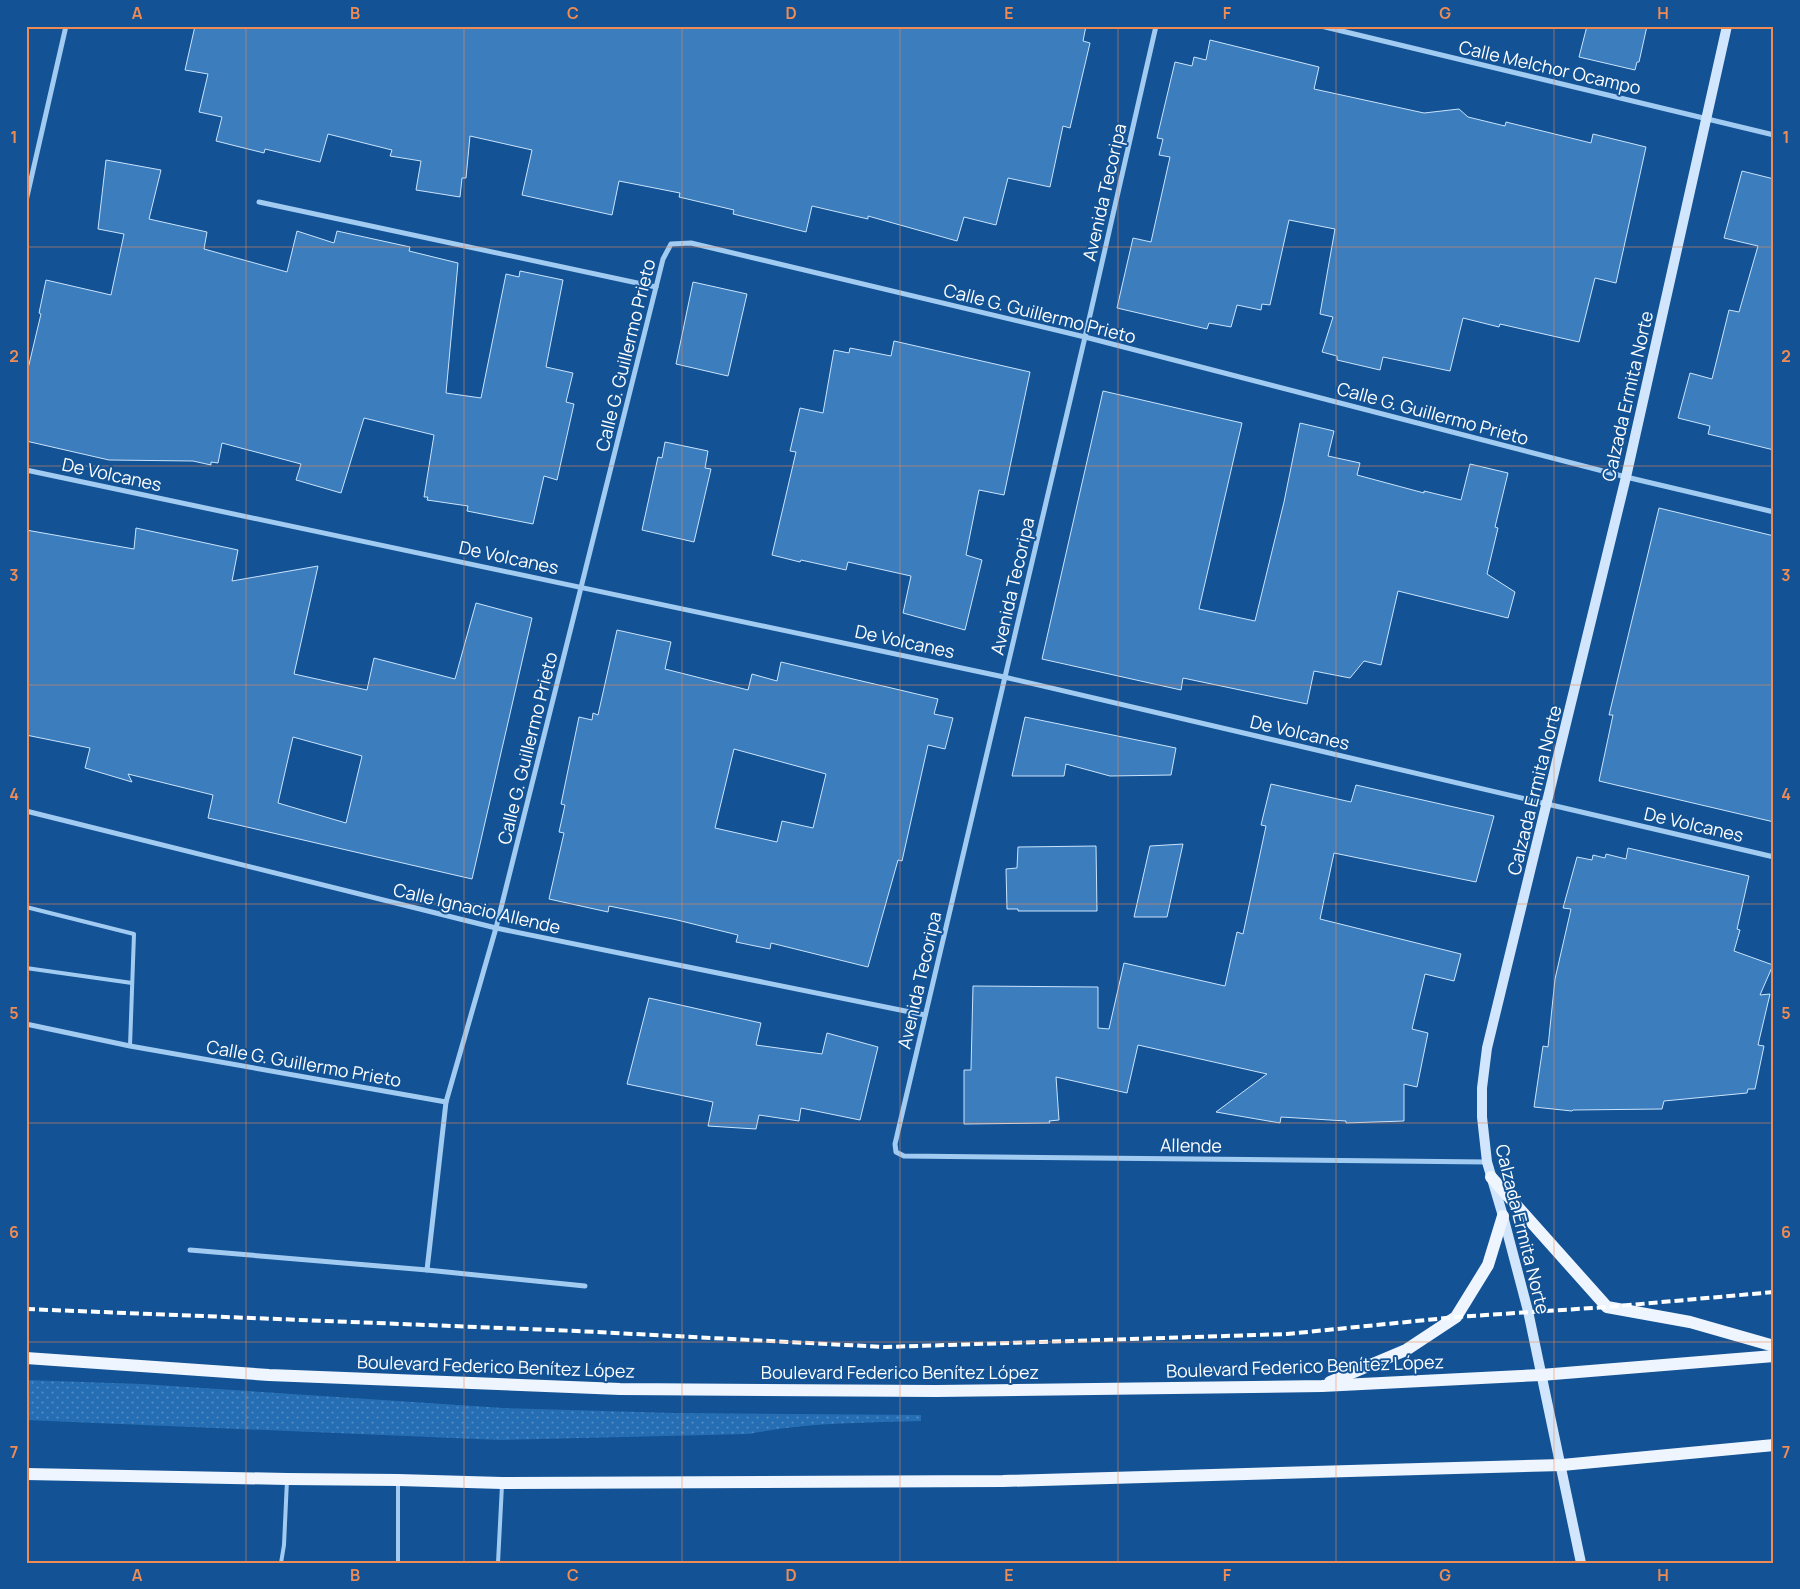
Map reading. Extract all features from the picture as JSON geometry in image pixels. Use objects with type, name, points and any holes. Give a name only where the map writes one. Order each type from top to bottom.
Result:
[{"type":"main road","name":"Calzada Ermita Norte","points":[[1581,1563],[1562,1465],[1528,1311],[1487,1162],[1482,1117],[1482,1088],[1487,1048],[1626,478],[1727,26]]},
{"type":"main road","points":[[1491,1177],[1559,1251],[1607,1308],[1690,1322],[1774,1346]]},
{"type":"main road","points":[[1322,1386],[1406,1350],[1456,1317],[1488,1265],[1503,1216]]},
{"type":"main road","name":"Boulevard Federico Benítez López","points":[[26,1358],[269,1375],[620,1389],[936,1391],[1322,1386],[1541,1375],[1774,1356]]},
{"type":"main road","points":[[26,1474],[502,1483],[1002,1481],[1562,1465],[1774,1445]]},
{"type":"street","points":[[26,202],[66,26]]},
{"type":"street","name":"Avenida Tecoripa","points":[[896,1152],[895,1144],[1085,337],[1156,26]]},
{"type":"street","name":"Calle Melchor Ocampo","points":[[1321,26],[1774,135]]},
{"type":"street","points":[[259,202],[656,287]]},
{"type":"street","name":"Calle G. Guillermo Prieto","points":[[26,1024],[130,1046],[446,1102],[496,928],[663,259],[671,244],[691,243],[1085,337],[1626,478],[1774,512]]},
{"type":"street","name":"De Volcanes","points":[[26,470],[1004,677],[1774,857]]},
{"type":"street","name":"Calle Ignacio Allende","points":[[26,811],[496,928],[925,1015]]},
{"type":"street","points":[[427,1270],[446,1102]]},
{"type":"street","name":"Allende","points":[[896,1152],[904,1156],[1487,1162]]},
{"type":"street","points":[[190,1250],[427,1270],[586,1286]]},
{"type":"lane","points":[[26,907],[134,934],[130,1046]]},
{"type":"lane","points":[[26,968],[132,982]]},
{"type":"lane","points":[[281,1563],[284,1545],[287,1479]]},
{"type":"lane","points":[[398,1480],[398,1563]]},
{"type":"lane","points":[[498,1563],[502,1483]]},
{"type":"shaded area","points":[[26,1380],[141,1384],[503,1408],[674,1413],[921,1415],[921,1421],[813,1425],[749,1434],[501,1440],[26,1420]]},
{"type":"building","points":[[195,26],[1086,26],[1083,41],[1090,43],[1070,128],[1063,126],[1050,187],[1008,178],[996,225],[964,217],[957,241],[868,216],[868,219],[812,206],[806,232],[733,214],[734,210],[679,197],[680,193],[619,181],[612,215],[522,195],[532,150],[470,136],[466,178],[462,178],[460,197],[416,190],[421,161],[390,156],[392,150],[328,134],[320,162],[265,149],[264,153],[216,141],[222,117],[199,112],[208,74],[185,70]]},
{"type":"building","points":[[1587,26],[1647,26],[1639,62],[1637,62],[1635,70],[1579,57]]},
{"type":"building","points":[[1210,40],[1319,67],[1314,89],[1424,113],[1459,109],[1468,117],[1505,126],[1506,122],[1591,143],[1593,134],[1646,147],[1616,283],[1595,278],[1579,342],[1500,324],[1499,327],[1463,318],[1450,371],[1383,357],[1380,370],[1337,360],[1337,356],[1322,352],[1333,317],[1320,314],[1335,229],[1289,220],[1270,305],[1262,304],[1261,310],[1237,305],[1231,327],[1209,323],[1207,329],[1117,308],[1133,238],[1151,242],[1170,157],[1159,155],[1163,139],[1157,138],[1175,62],[1192,66],[1194,57],[1206,60]]},
{"type":"building","points":[[106,160],[161,170],[149,219],[207,232],[204,249],[287,272],[297,231],[334,243],[337,231],[410,247],[409,251],[458,263],[446,393],[481,398],[506,274],[519,277],[520,271],[563,280],[546,367],[573,373],[566,402],[574,404],[557,480],[544,476],[533,524],[467,511],[468,506],[427,500],[428,497],[424,497],[434,435],[364,418],[341,493],[296,480],[301,464],[222,443],[218,463],[211,462],[211,465],[193,461],[109,460],[26,441],[26,377],[41,314],[39,313],[46,280],[111,295],[124,234],[98,229]]},
{"type":"building","points":[[1742,171],[1774,179],[1774,450],[1708,434],[1710,426],[1678,418],[1690,373],[1712,379],[1729,310],[1739,312],[1758,246],[1724,238]]},
{"type":"building","points":[[693,282],[747,294],[728,376],[676,364]]},
{"type":"building","points":[[894,341],[1030,372],[1004,495],[979,490],[966,555],[982,560],[965,630],[903,613],[911,576],[848,562],[846,570],[772,555],[796,452],[790,451],[800,408],[823,413],[834,350],[849,353],[850,348],[891,356]]},
{"type":"building","points":[[1103,391],[1242,423],[1199,609],[1255,621],[1284,502],[1300,423],[1334,431],[1328,456],[1360,463],[1357,475],[1424,493],[1424,491],[1461,500],[1470,464],[1508,473],[1495,527],[1498,528],[1487,574],[1515,592],[1508,618],[1398,591],[1381,665],[1364,661],[1350,678],[1314,671],[1307,704],[1183,678],[1181,690],[1042,659]]},
{"type":"building","points":[[665,442],[708,451],[705,468],[711,469],[694,542],[642,530],[658,457],[662,458]]},
{"type":"building","points":[[1659,508],[1774,536],[1774,822],[1599,781],[1613,715],[1609,715]]},
{"type":"building","points":[[136,528],[238,550],[232,581],[318,566],[294,674],[367,690],[374,658],[455,679],[476,603],[532,618],[472,879],[208,818],[213,795],[128,774],[132,782],[85,768],[90,748],[26,735],[26,530],[134,549]],"holes":[[[293,737],[362,756],[346,823],[278,803]]]},
{"type":"building","points":[[617,630],[671,642],[665,669],[748,690],[752,674],[777,681],[781,662],[938,699],[934,714],[953,718],[945,749],[928,745],[902,861],[898,860],[868,967],[771,943],[770,949],[736,942],[738,935],[673,919],[609,906],[608,912],[549,899],[564,833],[559,832],[565,805],[561,804],[579,717],[592,720],[593,713],[598,715]],"holes":[[[734,749],[826,774],[813,828],[782,821],[777,842],[715,828]]]},
{"type":"building","points":[[1025,717],[1176,748],[1171,775],[1110,776],[1066,764],[1064,776],[1012,776]]},
{"type":"building","points":[[1271,784],[1351,802],[1356,785],[1494,816],[1476,882],[1334,853],[1320,919],[1461,954],[1454,981],[1425,974],[1412,1029],[1428,1033],[1417,1087],[1404,1084],[1404,1121],[1346,1123],[1346,1121],[1281,1117],[1280,1123],[1216,1112],[1267,1074],[1138,1045],[1127,1093],[1056,1077],[1059,1120],[1049,1121],[1050,1123],[964,1124],[964,1070],[971,1070],[973,986],[1098,987],[1098,1028],[1109,1029],[1124,963],[1225,986],[1237,932],[1243,934],[1266,826],[1261,825]]},
{"type":"building","points":[[1183,844],[1167,917],[1134,917],[1150,846]]},
{"type":"building","points":[[1096,846],[1097,911],[1018,911],[1018,909],[1007,909],[1006,869],[1017,868],[1018,847]]},
{"type":"building","points":[[1628,848],[1749,876],[1737,929],[1740,930],[1734,951],[1773,965],[1760,995],[1770,994],[1758,1045],[1764,1046],[1755,1089],[1748,1089],[1747,1093],[1664,1101],[1662,1109],[1572,1111],[1534,1107],[1543,1046],[1548,1047],[1555,979],[1571,909],[1563,908],[1577,857],[1592,860],[1593,855],[1605,858],[1606,854],[1626,859]]},
{"type":"building","points":[[649,998],[761,1023],[756,1045],[822,1054],[827,1033],[878,1047],[860,1120],[801,1108],[799,1121],[759,1115],[756,1129],[708,1126],[713,1102],[627,1084]]},
{"type":"railway","points":[[26,1309],[577,1331],[885,1347],[1287,1334],[1456,1317],[1607,1307],[1774,1292]]}]
